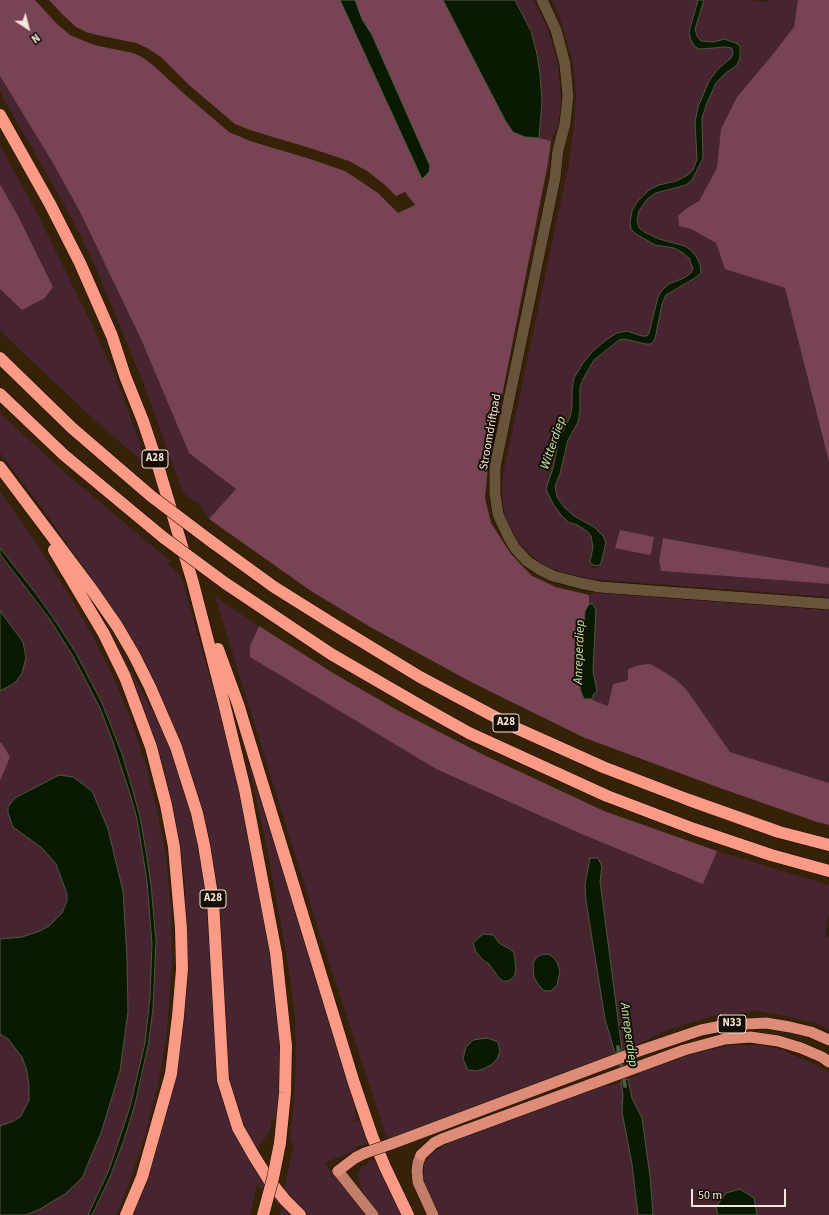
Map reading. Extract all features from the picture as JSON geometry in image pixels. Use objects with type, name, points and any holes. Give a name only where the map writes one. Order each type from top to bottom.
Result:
[{"type":"highway","name":"A28","points":[[0,115],[50,204],[80,263],[112,336],[125,376],[143,421],[193,583],[245,790],[276,953],[286,1046],[285,1093],[280,1143],[273,1178],[263,1215]]},
{"type":"highway","name":"A28","points":[[0,358],[72,428],[151,496],[274,586],[344,632],[420,677],[516,728],[603,767],[779,832],[829,845]]},
{"type":"highway","name":"A28","points":[[0,394],[64,455],[164,538],[225,583],[331,654],[398,694],[470,733],[607,796],[694,829],[771,855],[829,871]]},
{"type":"highway","name":"A28","points":[[0,467],[90,587],[117,626],[150,687],[176,747],[197,813],[204,844],[213,901],[224,1080],[238,1128],[254,1156],[282,1196],[300,1215]]},
{"type":"highway","name":"A28","points":[[27,504],[104,634],[125,677],[151,747],[166,805],[174,847],[181,928],[182,969],[171,1074],[142,1177],[126,1215]]},
{"type":"highway","name":"A28","points":[[193,583],[238,704],[354,1083],[372,1136],[408,1215]]},
{"type":"highway","name":"N33","points":[[338,1171],[355,1158],[365,1153],[636,1052],[701,1030],[726,1025],[766,1023],[811,1032],[829,1040]]},
{"type":"highway","name":"N33","points":[[421,1155],[434,1143],[442,1139],[684,1050],[725,1039],[750,1037],[778,1041],[801,1048],[829,1062]]},
{"type":"main road","points":[[421,1155],[417,1171],[418,1182],[433,1215]]},
{"type":"main road","points":[[338,1171],[372,1215]]},
{"type":"street","name":"Stroomdriftpad","points":[[542,0],[556,30],[566,64],[568,96],[565,124],[558,150],[555,178],[495,467],[495,494],[498,514],[508,536],[515,548],[527,561],[539,569],[553,576],[580,583],[600,587],[829,604]]},
{"type":"shaded area","points":[[0,0],[35,0],[55,22],[70,35],[94,45],[133,53],[142,57],[229,132],[250,141],[345,171],[378,193],[398,213],[415,205],[405,192],[396,196],[367,171],[349,161],[235,124],[189,85],[161,57],[136,43],[97,35],[76,27],[49,0],[443,0],[505,120],[513,132],[525,137],[551,141],[548,163],[488,467],[485,498],[491,523],[511,554],[532,576],[556,587],[589,595],[589,606],[585,611],[583,629],[582,680],[580,689],[584,699],[590,699],[608,706],[613,684],[626,681],[628,679],[628,669],[640,665],[650,664],[675,679],[686,689],[730,752],[829,783],[829,825],[720,788],[585,738],[473,683],[372,628],[311,591],[209,519],[236,489],[189,453],[141,339],[80,212],[53,163],[0,76]]},
{"type":"shaded area","points":[[340,0],[355,0],[362,19],[372,35],[430,166],[429,172],[422,179]]},
{"type":"shaded area","points":[[443,0],[515,0],[531,31],[537,54],[542,101],[539,138],[525,137],[513,132],[505,120]]},
{"type":"shaded area","points":[[515,0],[533,0],[547,26],[558,65],[561,98],[559,124],[551,141],[539,138],[542,101],[537,54],[531,31]]},
{"type":"shaded area","points":[[552,0],[698,0],[689,32],[691,40],[695,46],[700,49],[725,47],[732,48],[733,54],[731,58],[717,70],[698,107],[695,122],[697,159],[693,170],[688,175],[676,181],[659,185],[649,190],[630,222],[631,229],[636,234],[655,245],[675,248],[683,253],[689,258],[693,269],[691,273],[684,278],[669,284],[647,336],[642,336],[627,331],[617,333],[606,340],[572,390],[572,407],[570,417],[564,428],[549,479],[568,522],[587,531],[591,536],[593,547],[590,562],[593,568],[597,568],[601,563],[594,527],[574,516],[564,507],[557,497],[555,486],[560,474],[568,440],[578,422],[580,411],[580,387],[594,360],[619,340],[625,339],[645,344],[666,295],[701,273],[696,256],[691,250],[685,246],[659,239],[646,233],[639,228],[637,221],[639,211],[648,198],[656,193],[686,185],[703,158],[702,118],[707,103],[716,83],[737,65],[741,52],[740,47],[733,41],[724,39],[714,42],[701,41],[697,36],[695,29],[704,0],[745,0],[762,2],[770,0],[798,0],[794,27],[769,59],[721,129],[717,168],[699,201],[687,208],[679,226],[691,229],[716,243],[725,269],[785,288],[829,462],[829,568],[663,538],[659,566],[661,571],[829,584],[829,597],[592,579],[560,572],[540,563],[518,542],[506,519],[502,500],[503,475],[569,163],[575,118],[576,93],[573,63],[559,15]]},
{"type":"shaded area","name":"Witterdiep","points":[[698,0],[704,0],[695,29],[697,36],[701,41],[714,42],[724,39],[738,44],[740,47],[740,58],[737,65],[716,83],[707,103],[702,118],[703,158],[692,180],[686,185],[656,193],[648,198],[639,211],[637,221],[639,228],[646,233],[659,239],[685,246],[691,250],[700,264],[701,273],[666,295],[662,304],[655,339],[651,344],[625,339],[619,340],[594,360],[580,387],[580,411],[578,422],[568,440],[560,474],[555,486],[557,497],[564,507],[574,516],[594,527],[603,536],[606,542],[601,563],[598,566],[593,565],[590,562],[593,547],[591,536],[587,531],[568,522],[561,515],[553,504],[546,489],[553,468],[559,439],[570,417],[574,378],[583,363],[592,352],[617,333],[627,331],[642,336],[647,336],[658,297],[662,290],[669,284],[684,278],[691,273],[693,269],[689,258],[683,253],[674,248],[655,245],[636,234],[631,229],[630,222],[632,211],[637,202],[649,190],[659,185],[676,181],[688,175],[693,170],[697,159],[695,122],[698,107],[709,81],[717,70],[731,58],[733,54],[732,48],[725,47],[700,49],[695,47],[689,32]]},
{"type":"shaded area","points":[[798,0],[829,0],[829,462],[785,288],[725,269],[716,243],[691,229],[679,226],[678,216],[687,208],[699,201],[717,168],[721,129],[737,97],[794,27]]},
{"type":"shaded area","points":[[0,76],[53,163],[80,212],[141,339],[189,453],[237,489],[209,519],[201,506],[183,493],[143,382],[94,263],[70,215],[0,92]]},
{"type":"shaded area","points":[[0,145],[37,213],[93,327],[115,375],[148,466],[101,426],[0,331],[0,289],[22,310],[45,298],[53,287],[18,216],[0,184]]},
{"type":"shaded area","points":[[0,184],[18,216],[53,287],[45,298],[22,310],[0,289]]},
{"type":"shaded area","points":[[0,413],[63,471],[170,561],[168,564],[181,576],[237,772],[270,939],[281,1049],[281,1079],[278,1119],[272,1119],[269,1133],[256,1149],[251,1141],[237,1107],[230,1078],[225,1035],[223,966],[218,902],[199,807],[119,620],[45,512],[0,453]]},
{"type":"shaded area","points":[[0,491],[32,537],[74,603],[114,679],[131,719],[147,770],[165,849],[171,909],[172,963],[167,1032],[159,1080],[145,1135],[128,1187],[116,1215],[92,1215],[110,1177],[124,1140],[135,1104],[148,1046],[153,1009],[155,976],[155,920],[146,851],[140,817],[122,754],[102,703],[89,677],[58,625],[37,595],[0,548]]},
{"type":"shaded area","points":[[620,530],[654,537],[651,554],[649,555],[615,548]]},
{"type":"shaded area","points":[[663,538],[829,568],[829,584],[661,571],[659,561]]},
{"type":"shaded area","points":[[0,548],[37,595],[58,625],[76,653],[102,703],[122,754],[140,817],[151,885],[156,941],[153,1009],[148,1046],[135,1104],[124,1140],[110,1177],[92,1215],[88,1215],[109,1170],[130,1107],[145,1043],[150,997],[152,944],[147,881],[137,819],[113,742],[100,708],[73,656],[49,618],[0,554]]},
{"type":"shaded area","points":[[0,554],[49,618],[73,656],[100,708],[113,742],[137,819],[147,881],[152,944],[150,997],[145,1043],[121,1138],[109,1170],[88,1215],[26,1215],[40,1209],[65,1194],[82,1178],[101,1133],[120,1071],[128,1012],[127,958],[29,790],[15,798],[8,807],[10,819],[13,827],[42,848],[56,864],[67,894],[67,901],[62,913],[49,926],[40,931],[22,937],[0,939],[0,781],[10,757],[0,741],[0,691],[13,684],[26,658],[23,642],[0,611]]},
{"type":"shaded area","points":[[596,592],[829,610],[829,783],[730,752],[686,689],[675,679],[650,665],[626,681],[613,684],[609,706],[590,699],[593,698],[593,695],[597,691],[593,671],[593,604],[589,604],[589,595]]},
{"type":"shaded area","points":[[215,597],[259,626],[250,646],[250,657],[436,769],[579,833],[703,883],[717,851],[829,885],[829,914],[825,936],[829,937],[829,1030],[816,1023],[760,1011],[717,1015],[667,1030],[635,1046],[622,1050],[600,881],[602,867],[598,858],[590,858],[585,885],[586,901],[605,1019],[615,1053],[387,1139],[316,922]],"holes":[[[493,935],[500,944],[510,949],[499,978],[489,964]]]},
{"type":"shaded area","points":[[589,604],[593,604],[596,610],[593,671],[597,691],[593,695],[593,698],[584,699],[580,689],[582,680],[585,611]]},
{"type":"shaded area","points":[[0,611],[23,642],[26,658],[22,673],[18,679],[13,684],[0,691]]},
{"type":"shaded area","points":[[259,626],[333,673],[397,710],[484,755],[604,811],[717,851],[703,884],[579,833],[436,769],[250,657],[250,646]]},
{"type":"shaded area","points":[[108,630],[171,746],[195,821],[207,891],[231,1118],[294,1215],[280,1215],[282,1208],[257,1184],[250,1215],[132,1215],[149,1172],[162,1132],[170,1099],[186,927],[185,881],[176,822],[165,774],[140,698]]},
{"type":"shaded area","points":[[243,736],[357,1109],[354,1110],[356,1118],[355,1122],[361,1120],[369,1143],[356,1147],[357,1150],[325,1164],[366,1215],[307,1215],[284,1190],[294,1144],[291,1143],[290,1138],[296,1057],[295,1015],[288,964],[268,853]]},
{"type":"shaded area","points":[[1,742],[10,757],[0,781],[0,743]]},
{"type":"shaded area","points":[[59,775],[73,777],[92,791],[108,829],[123,891],[127,958],[128,1012],[120,1071],[101,1133],[82,1178],[65,1194],[40,1209],[26,1215],[0,1215],[0,1126],[14,1121],[21,1116],[29,1100],[29,1087],[27,1071],[22,1057],[8,1039],[0,1034],[0,939],[22,937],[40,931],[49,926],[62,913],[67,901],[67,894],[56,864],[42,848],[13,827],[8,813],[8,807],[15,798]]},
{"type":"shaded area","points":[[590,858],[598,858],[602,867],[600,881],[622,1050],[615,1053],[605,1019],[586,901],[585,885]]},
{"type":"shaded area","points":[[483,934],[493,935],[500,944],[510,949],[514,953],[516,969],[514,977],[508,981],[503,981],[499,978],[489,964],[476,952],[473,943]]},
{"type":"shaded area","points":[[548,954],[557,962],[560,971],[557,985],[551,991],[543,990],[534,977],[533,963],[536,958],[541,955]]},
{"type":"shaded area","points":[[0,1034],[8,1039],[22,1057],[27,1071],[29,1100],[21,1116],[14,1121],[0,1126]]},
{"type":"shaded area","points":[[487,1038],[498,1042],[500,1051],[497,1059],[491,1065],[483,1069],[476,1071],[468,1070],[463,1059],[466,1047],[473,1040]]},
{"type":"shaded area","points":[[733,1045],[760,1045],[780,1049],[822,1068],[829,1073],[829,1215],[757,1215],[754,1198],[717,1207],[718,1215],[653,1215],[650,1176],[642,1118],[632,1098],[628,1079],[639,1075],[639,1072],[696,1052]]},
{"type":"shaded area","points":[[628,1079],[632,1098],[642,1118],[650,1176],[653,1215],[638,1215],[632,1164],[622,1112],[623,1095],[621,1082]]},
{"type":"shaded area","points":[[621,1082],[623,1095],[622,1112],[632,1164],[638,1215],[439,1215],[423,1176],[424,1165],[427,1158],[433,1153],[451,1141],[607,1084],[609,1086]]},
{"type":"shaded area","points":[[376,1159],[401,1215],[378,1215],[366,1199],[358,1175],[359,1171],[363,1165],[365,1166],[369,1161]]},
{"type":"shaded area","points":[[740,1189],[754,1198],[757,1215],[718,1215],[716,1207],[726,1193]]},
{"type":"waterway","name":"Anreperdiep","points":[[618,1047],[625,1086]]}]
